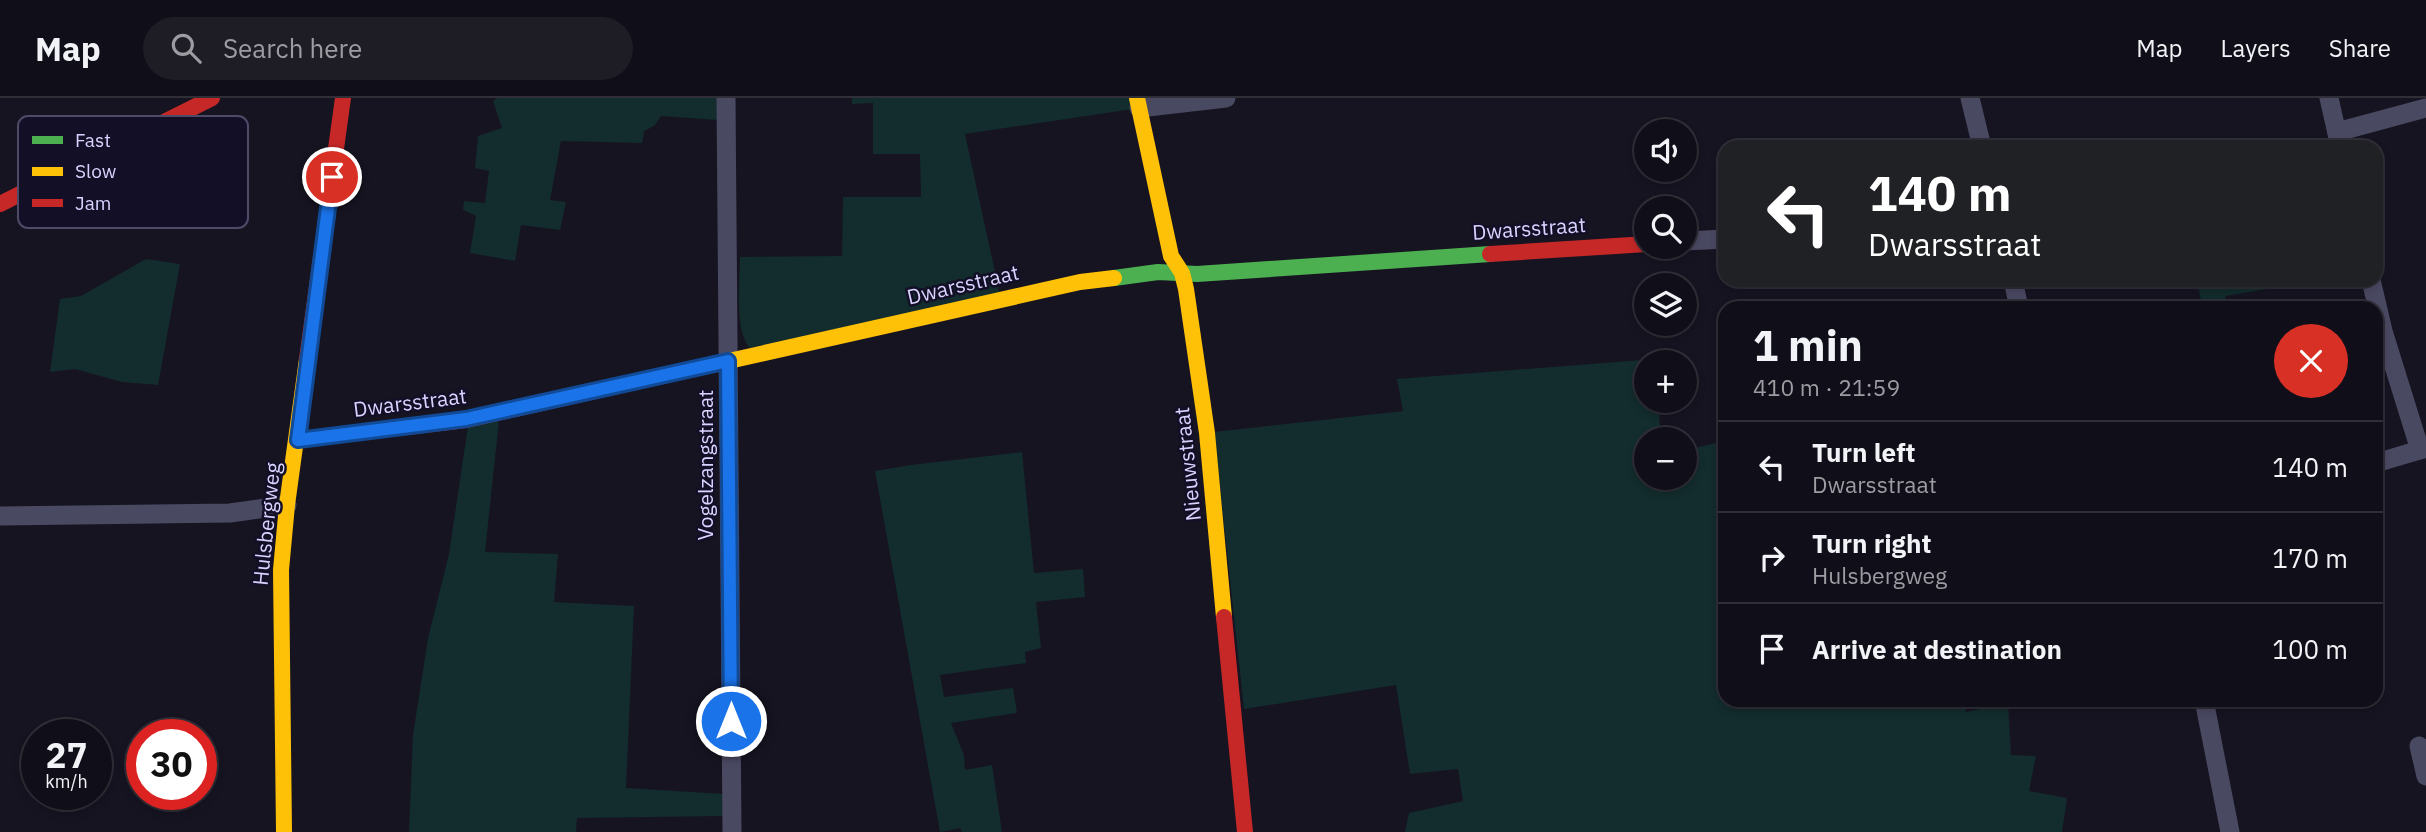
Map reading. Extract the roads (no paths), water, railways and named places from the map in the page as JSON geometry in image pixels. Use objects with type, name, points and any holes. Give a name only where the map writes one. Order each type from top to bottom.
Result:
[{"type":"street","points":[[176,116],[212,98]]},
{"type":"street","name":"Hulsbergweg","points":[[284,832],[281,570],[287,505],[343,98]]},
{"type":"street","name":"Vogelzangstraat","points":[[726,98],[732,832]]},
{"type":"street","points":[[1138,103],[1226,98]]},
{"type":"street","points":[[1970,98],[1980,140]]},
{"type":"street","points":[[2329,98],[2339,139],[2426,108]]},
{"type":"street","name":"Nieuwstraat","points":[[1138,103],[1171,256],[1182,273],[1186,289],[1207,433],[1245,832]]},
{"type":"street","points":[[0,204],[18,195]]},
{"type":"street","points":[[1697,240],[1718,239]]},
{"type":"street","name":"Dwarsstraat","points":[[298,440],[466,419],[1080,282],[1158,272],[1197,274],[1634,245]]},
{"type":"street","points":[[2383,331],[2423,449],[2383,461]]},
{"type":"street","points":[[0,516],[208,514],[256,511],[287,505]]},
{"type":"street","points":[[2206,707],[2230,832]]},
{"type":"street","points":[[2419,746],[2426,776]]}]
